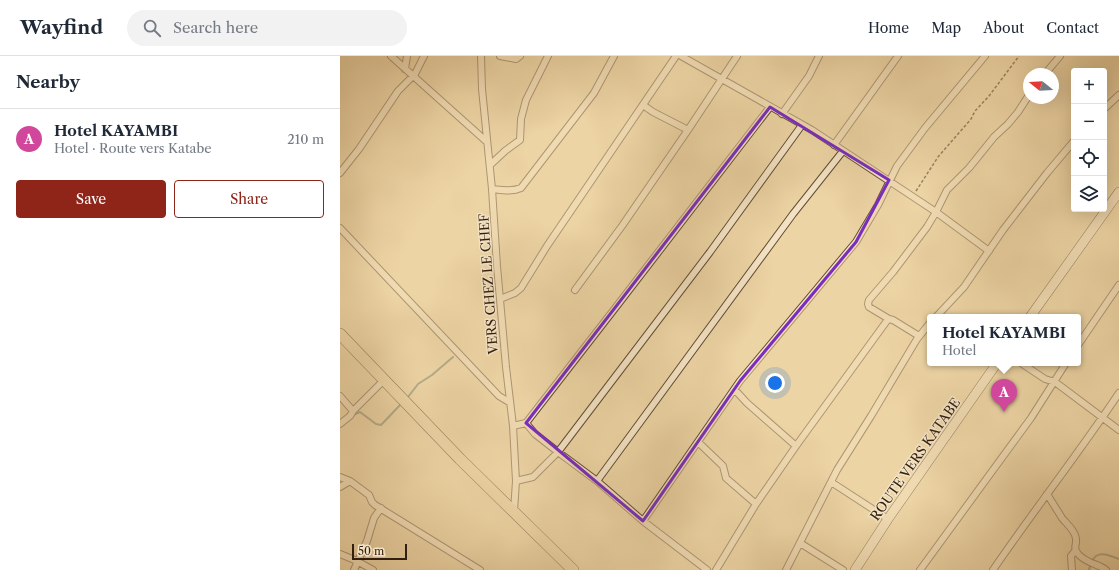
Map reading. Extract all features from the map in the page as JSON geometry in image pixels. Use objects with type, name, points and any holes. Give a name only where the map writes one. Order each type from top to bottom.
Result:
[{"type":"highway","points":[[340,334],[460,459],[573,570]]},
{"type":"street","points":[[391,56],[487,142]]},
{"type":"street","points":[[406,69],[407,56]]},
{"type":"street","points":[[340,173],[359,149],[398,91],[413,76],[424,56]]},
{"type":"street","name":"VERS CHEZ LE CHEF","points":[[481,56],[482,89],[492,188],[516,481],[514,511]]},
{"type":"street","points":[[500,56],[516,59],[520,56]]},
{"type":"street","points":[[490,165],[520,140],[521,119],[526,100],[548,56]]},
{"type":"street","points":[[492,188],[517,190],[521,188],[594,93],[614,56]]},
{"type":"street","points":[[500,299],[515,293],[521,288],[676,56]]},
{"type":"street","points":[[681,56],[834,145],[913,196],[989,251]]},
{"type":"street","points":[[575,290],[622,226],[737,56]]},
{"type":"street","points":[[782,114],[809,76],[819,56]]},
{"type":"street","points":[[834,145],[898,56]]},
{"type":"street","points":[[643,521],[740,381],[856,242],[878,205],[897,166],[925,128],[985,56]]},
{"type":"street","points":[[1050,68],[1060,56]]},
{"type":"street","points":[[1107,106],[1119,94]]},
{"type":"street","points":[[919,336],[869,307],[869,300],[901,261],[936,212],[947,190],[969,168],[994,137],[1008,124],[1023,104]]},
{"type":"street","points":[[642,105],[688,130]]},
{"type":"street","points":[[512,426],[526,423],[770,107]]},
{"type":"street","points":[[516,481],[533,477],[558,452],[710,252],[802,125]]},
{"type":"street","points":[[939,314],[964,287],[1047,173],[1071,145]]},
{"type":"street","points":[[597,481],[793,214],[843,151]]},
{"type":"street","points":[[1032,314],[1119,192]]},
{"type":"street","points":[[340,228],[499,396],[509,402]]},
{"type":"street","points":[[1081,341],[1119,285]]},
{"type":"street","points":[[716,570],[756,504],[866,347],[889,319]]},
{"type":"street","points":[[786,570],[837,470],[919,336],[927,327]]},
{"type":"street","name":"ROUTE VERS KATABE","points":[[855,570],[888,519],[995,366]]},
{"type":"street","points":[[1026,366],[1045,379],[1055,382],[1119,430]]},
{"type":"street","points":[[920,570],[1031,418],[1064,366]]},
{"type":"street","points":[[340,424],[350,416],[353,411],[384,380]]},
{"type":"street","points":[[735,390],[774,428],[796,446]]},
{"type":"street","points":[[993,570],[1103,419],[1119,393]]},
{"type":"street","points":[[340,396],[353,411]]},
{"type":"street","points":[[526,423],[535,434],[597,481],[643,521],[707,570]]},
{"type":"street","points":[[698,442],[723,466],[726,478],[756,504]]},
{"type":"street","points":[[340,477],[350,481],[369,495],[372,502],[381,508],[480,570]]},
{"type":"street","points":[[340,487],[350,481]]},
{"type":"street","points":[[831,482],[888,519]]},
{"type":"street","points":[[1047,494],[1061,517],[1075,534],[1075,551],[1070,556],[1072,570]]},
{"type":"street","points":[[354,570],[367,541],[374,518],[381,508]]},
{"type":"street","points":[[800,543],[843,570]]},
{"type":"street","points":[[1075,551],[1090,564],[1106,570]]},
{"type":"street","points":[[340,554],[358,561],[374,570]]},
{"type":"path","points":[[913,196],[938,157],[971,120],[975,111],[989,96],[1019,56]]},
{"type":"highlighted area","points":[[770,107],[889,180],[856,242],[740,381],[643,521],[526,423]]},
{"type":"waterway","points":[[408,397],[418,384],[432,375],[453,357]]},
{"type":"waterway","points":[[353,415],[360,412],[376,424],[381,425],[401,404]]},
{"type":"waterway","points":[[1089,570],[1093,559],[1100,554],[1119,559]]},
{"type":"place","name":"Hotel KAYAMBI","points":[[1004,412]]}]
